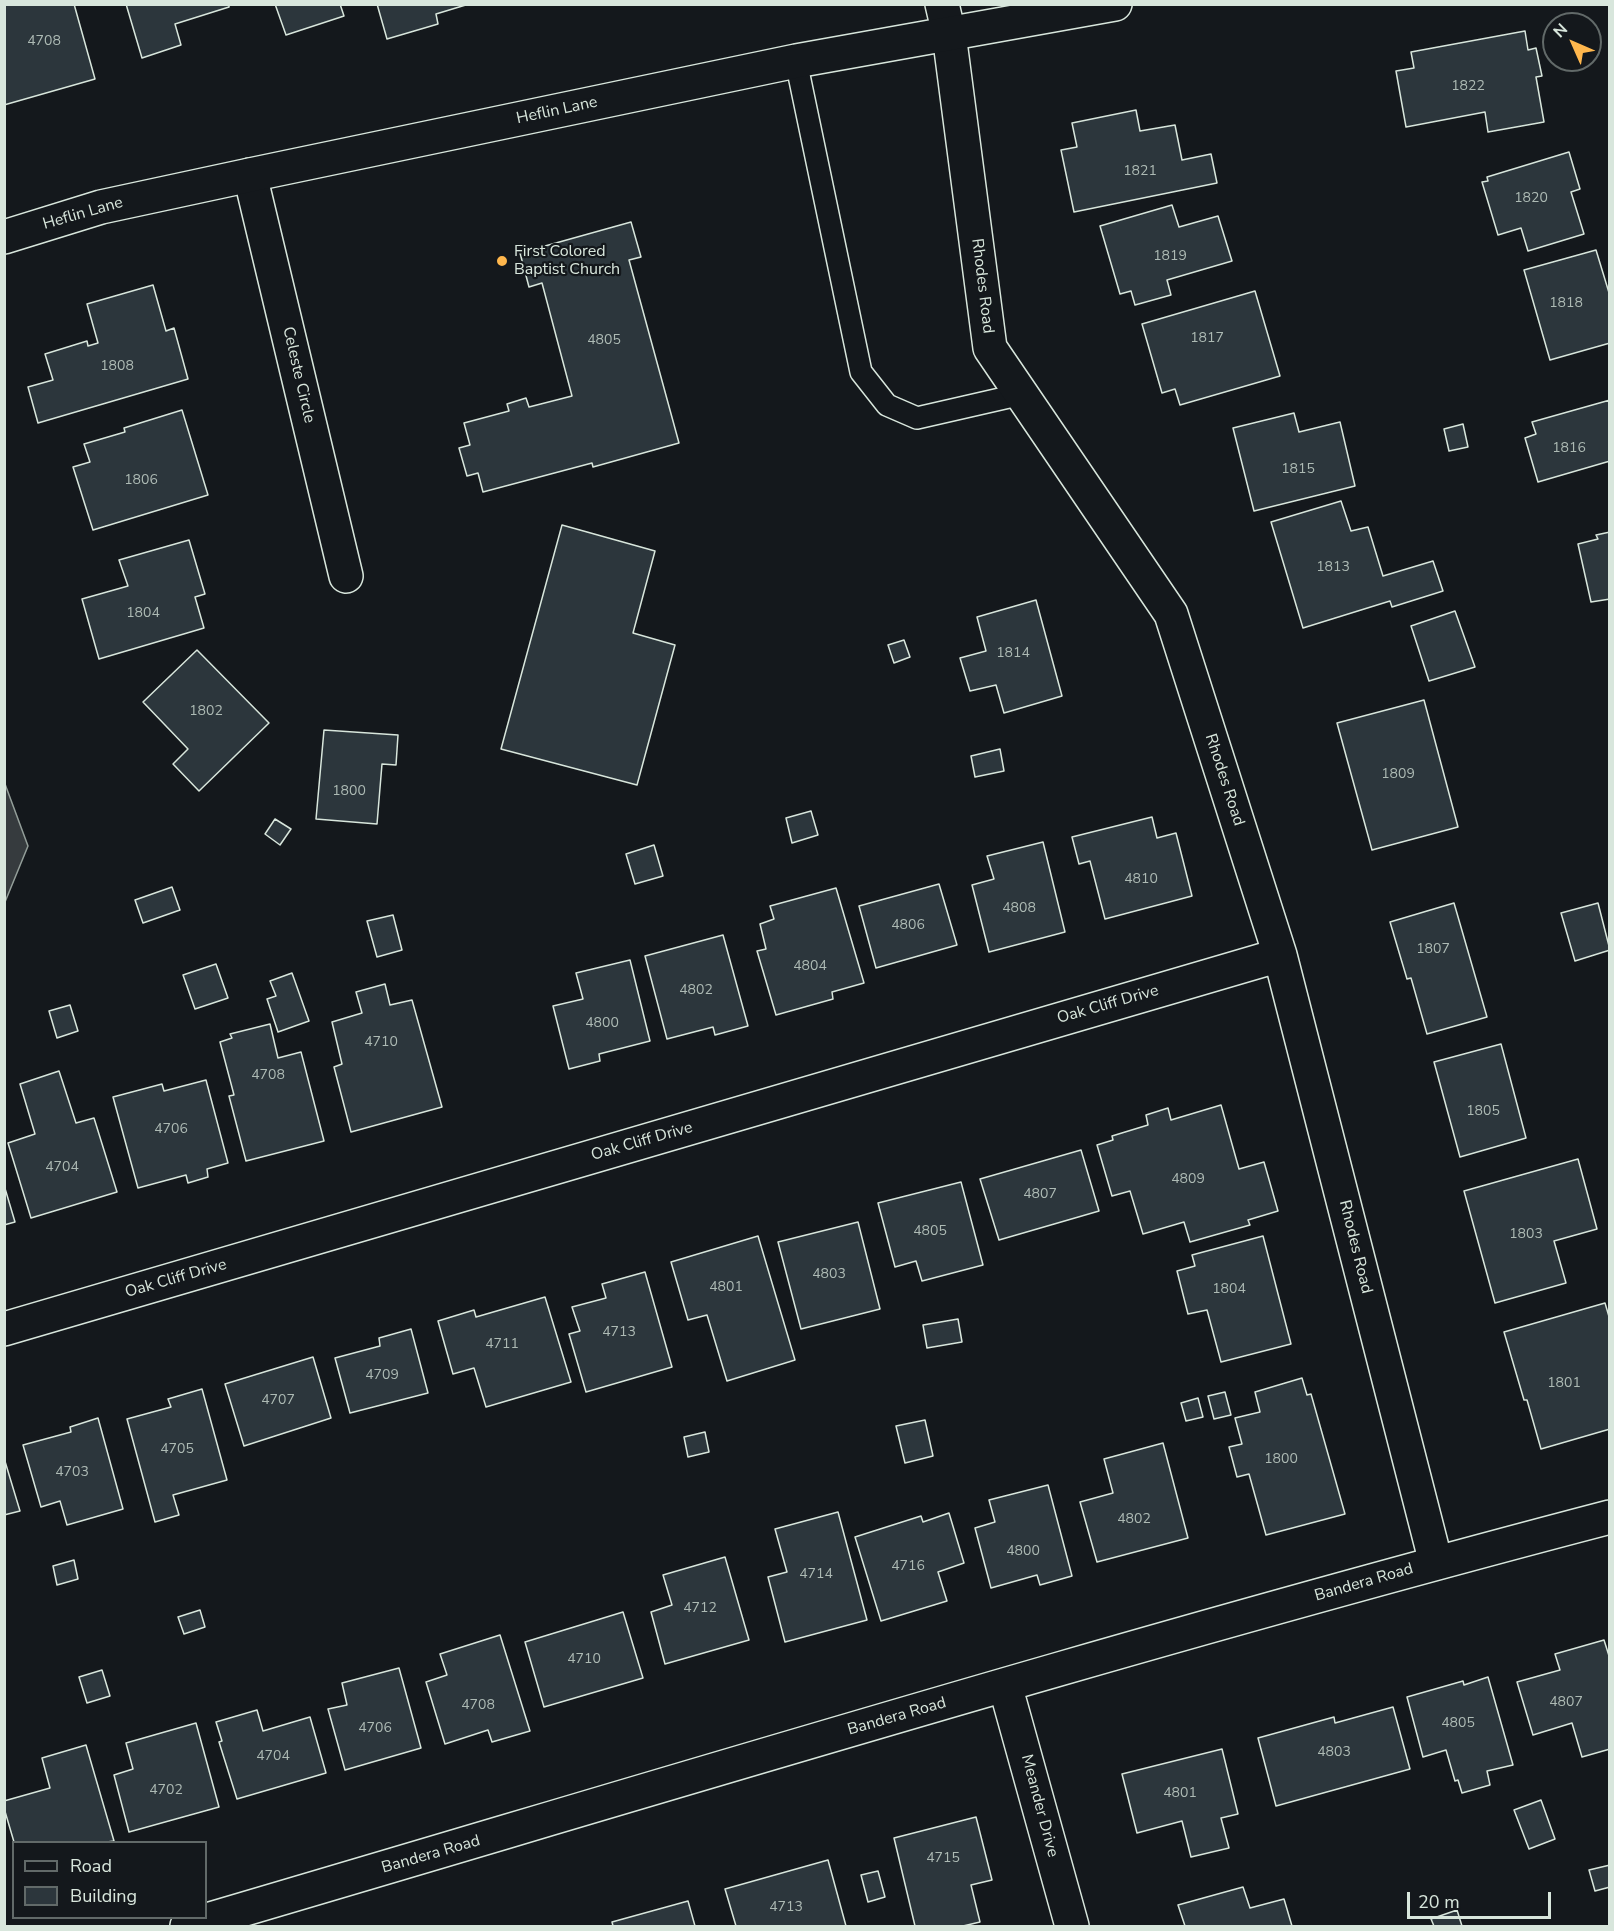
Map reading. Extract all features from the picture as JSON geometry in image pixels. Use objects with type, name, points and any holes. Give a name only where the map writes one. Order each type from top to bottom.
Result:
[{"type":"street","name":"Heflin Lane","points":[[4,237],[101,207],[796,61],[945,19],[1115,4]]},
{"type":"street","name":"Rhodes Road","points":[[945,19],[990,348],[1171,614],[1280,955],[1436,1563]]},
{"type":"street","name":"Celeste Circle","points":[[250,175],[346,576]]},
{"type":"street","name":"Oak Cliff Drive","points":[[4,1329],[1280,955]]},
{"type":"street","name":"Bandera Road","points":[[187,1926],[1005,1685],[1436,1563],[1610,1517]]},
{"type":"street","name":"Meander Drive","points":[[1005,1685],[1072,1926]]},
{"type":"lane","points":[[796,61],[861,372],[887,405],[917,418],[1022,394]]},
{"type":"shaded area","points":[[5,784],[28,846],[4,902]]},
{"type":"building","points":[[4,4],[74,4],[95,79],[4,105]]},
{"type":"building","points":[[126,4],[229,4],[229,7],[175,24],[181,45],[142,58]]},
{"type":"building","points":[[275,4],[340,4],[344,16],[286,35]]},
{"type":"building","points":[[377,4],[469,4],[436,14],[438,24],[387,39]]},
{"type":"building","points":[[1525,31],[1528,50],[1536,48],[1542,76],[1536,77],[1544,122],[1488,132],[1485,112],[1406,127],[1396,71],[1414,68],[1411,52]]},
{"type":"building","points":[[1136,110],[1140,131],[1175,125],[1182,160],[1211,154],[1217,183],[1074,212],[1061,150],[1077,147],[1072,123]]},
{"type":"building","points":[[1569,152],[1580,189],[1571,192],[1584,234],[1528,251],[1521,228],[1498,235],[1482,182],[1488,181],[1487,177]]},
{"type":"building","points":[[1172,205],[1179,227],[1218,216],[1232,261],[1167,280],[1171,295],[1135,305],[1131,291],[1120,294],[1100,226]]},
{"type":"building","points":[[631,222],[641,257],[629,260],[679,443],[593,467],[592,463],[483,492],[478,473],[467,476],[459,448],[470,445],[464,423],[509,411],[507,404],[526,398],[529,407],[572,396],[542,283],[529,287],[520,253]]},
{"type":"building","points":[[1596,250],[1610,296],[1610,343],[1550,360],[1524,270]]},
{"type":"building","points":[[153,285],[166,331],[174,328],[188,379],[38,423],[28,387],[53,380],[45,354],[87,341],[88,346],[98,343],[87,304]]},
{"type":"building","points":[[1255,291],[1280,376],[1180,405],[1175,389],[1162,393],[1142,324]]},
{"type":"building","points":[[1610,400],[1610,461],[1538,482],[1525,438],[1536,434],[1532,422]]},
{"type":"building","points":[[182,410],[208,495],[93,530],[73,467],[90,462],[84,444],[125,432],[124,428]]},
{"type":"building","points":[[1294,413],[1299,432],[1340,422],[1355,486],[1254,511],[1233,428]]},
{"type":"building","points":[[1463,424],[1468,447],[1449,451],[1444,429]]},
{"type":"building","points":[[1341,501],[1351,531],[1368,527],[1383,576],[1433,561],[1443,591],[1392,607],[1390,601],[1303,628],[1271,522]]},
{"type":"building","points":[[562,525],[655,551],[633,633],[675,645],[637,785],[501,749]]},
{"type":"building","points":[[1610,532],[1610,599],[1591,602],[1578,544],[1598,539],[1596,535]]},
{"type":"building","points":[[189,540],[205,594],[195,597],[204,628],[99,659],[82,599],[128,586],[119,560]]},
{"type":"building","points":[[1036,600],[1062,696],[1004,713],[996,685],[970,691],[960,658],[986,651],[977,617]]},
{"type":"building","points":[[1455,611],[1475,667],[1429,681],[1411,626]]},
{"type":"building","points":[[904,640],[910,657],[894,663],[888,645]]},
{"type":"building","points":[[197,650],[269,723],[199,791],[173,764],[188,749],[143,702]]},
{"type":"building","points":[[1424,700],[1458,827],[1372,850],[1337,723]]},
{"type":"building","points":[[324,730],[398,735],[396,765],[382,764],[377,824],[316,819]]},
{"type":"building","points":[[1000,749],[1004,771],[975,777],[971,756]]},
{"type":"building","points":[[811,811],[818,835],[792,843],[786,818]]},
{"type":"building","points":[[1152,817],[1157,838],[1176,833],[1192,896],[1105,919],[1090,861],[1079,864],[1072,837]]},
{"type":"building","points":[[275,819],[291,829],[280,845],[265,834]]},
{"type":"building","points":[[1043,842],[1065,932],[989,952],[972,885],[994,879],[987,856]]},
{"type":"building","points":[[654,845],[663,876],[635,884],[626,854]]},
{"type":"building","points":[[939,884],[957,945],[876,968],[859,906]]},
{"type":"building","points":[[172,887],[180,910],[143,923],[135,900]]},
{"type":"building","points":[[836,888],[864,983],[832,992],[833,999],[776,1015],[757,951],[766,949],[760,924],[774,919],[770,906]]},
{"type":"building","points":[[1454,903],[1487,1017],[1427,1034],[1411,978],[1407,979],[1390,922]]},
{"type":"building","points":[[1598,903],[1610,950],[1575,961],[1561,913]]},
{"type":"building","points":[[393,915],[402,950],[377,957],[367,921]]},
{"type":"building","points":[[723,935],[748,1026],[715,1035],[713,1027],[667,1039],[645,956]]},
{"type":"building","points":[[630,960],[650,1041],[599,1054],[600,1061],[569,1069],[553,1006],[583,999],[576,973]]},
{"type":"building","points":[[216,964],[228,998],[195,1009],[183,975]]},
{"type":"building","points":[[292,973],[309,1021],[278,1032],[267,999],[276,996],[270,981]]},
{"type":"building","points":[[385,984],[390,1005],[412,1000],[442,1107],[351,1132],[334,1067],[342,1064],[332,1022],[362,1013],[356,992]]},
{"type":"building","points":[[70,1005],[78,1031],[57,1038],[49,1011]]},
{"type":"building","points":[[270,1024],[278,1058],[301,1052],[324,1141],[246,1161],[229,1096],[234,1095],[220,1042],[232,1038],[230,1034]]},
{"type":"building","points":[[1501,1044],[1526,1138],[1460,1157],[1434,1062]]},
{"type":"building","points":[[59,1071],[76,1123],[94,1118],[117,1192],[31,1218],[8,1143],[35,1134],[20,1084]]},
{"type":"building","points":[[206,1080],[228,1163],[207,1169],[208,1177],[188,1183],[186,1175],[138,1188],[113,1097],[162,1084],[164,1091]]},
{"type":"building","points":[[1221,1105],[1239,1169],[1264,1162],[1278,1211],[1248,1220],[1250,1225],[1190,1242],[1184,1222],[1143,1234],[1130,1191],[1112,1196],[1097,1145],[1113,1140],[1112,1136],[1148,1125],[1146,1115],[1168,1108],[1171,1120]]},
{"type":"building","points":[[1081,1150],[1099,1211],[999,1240],[980,1179]]},
{"type":"building","points":[[1578,1159],[1597,1229],[1554,1241],[1566,1283],[1495,1303],[1464,1191]]},
{"type":"building","points":[[961,1182],[983,1265],[922,1281],[916,1261],[895,1267],[878,1203]]},
{"type":"building","points":[[4,1185],[15,1222],[4,1225]]},
{"type":"building","points":[[858,1222],[880,1309],[801,1329],[778,1242]]},
{"type":"building","points":[[758,1236],[795,1360],[727,1381],[707,1315],[688,1320],[671,1262]]},
{"type":"building","points":[[1263,1236],[1291,1344],[1221,1362],[1207,1310],[1188,1314],[1177,1271],[1195,1266],[1192,1255]]},
{"type":"building","points":[[645,1272],[672,1367],[586,1392],[569,1334],[580,1331],[572,1307],[606,1298],[602,1284]]},
{"type":"building","points":[[545,1297],[571,1382],[486,1407],[474,1368],[453,1374],[438,1321],[474,1310],[476,1317]]},
{"type":"building","points":[[1605,1303],[1610,1320],[1610,1429],[1541,1449],[1504,1332]]},
{"type":"building","points":[[958,1319],[962,1342],[927,1348],[923,1325]]},
{"type":"building","points":[[411,1329],[428,1393],[350,1413],[335,1358],[380,1346],[379,1338]]},
{"type":"building","points":[[313,1357],[331,1418],[244,1446],[225,1384]]},
{"type":"building","points":[[1302,1378],[1307,1395],[1311,1394],[1345,1514],[1266,1535],[1249,1474],[1237,1477],[1229,1447],[1242,1444],[1235,1418],[1260,1412],[1255,1392]]},
{"type":"building","points":[[202,1389],[227,1480],[173,1495],[179,1515],[155,1522],[127,1419],[171,1407],[168,1399]]},
{"type":"building","points":[[1225,1392],[1231,1415],[1214,1419],[1208,1396]]},
{"type":"building","points":[[1198,1398],[1203,1417],[1186,1421],[1181,1403]]},
{"type":"building","points":[[98,1418],[123,1509],[67,1525],[60,1501],[41,1507],[23,1445],[71,1432],[70,1427]]},
{"type":"building","points":[[925,1420],[933,1456],[905,1463],[896,1426]]},
{"type":"building","points":[[705,1432],[709,1452],[688,1457],[684,1437]]},
{"type":"building","points":[[1163,1443],[1188,1538],[1097,1562],[1080,1502],[1113,1493],[1104,1459]]},
{"type":"building","points":[[4,1458],[20,1511],[4,1515]]},
{"type":"building","points":[[1048,1485],[1072,1576],[1040,1585],[1037,1575],[991,1588],[975,1528],[995,1522],[989,1500]]},
{"type":"building","points":[[838,1512],[867,1620],[785,1642],[768,1577],[787,1572],[775,1529]]},
{"type":"building","points":[[949,1513],[964,1563],[938,1572],[947,1601],[881,1621],[855,1537],[921,1516],[923,1522]]},
{"type":"building","points":[[725,1557],[749,1640],[665,1664],[651,1612],[672,1605],[663,1575]]},
{"type":"building","points":[[74,1560],[78,1579],[57,1585],[53,1566]]},
{"type":"building","points":[[200,1610],[205,1627],[184,1634],[178,1617]]},
{"type":"building","points":[[623,1612],[643,1678],[544,1707],[525,1642]]},
{"type":"building","points":[[500,1635],[530,1731],[492,1742],[488,1730],[445,1744],[426,1682],[447,1675],[440,1654]]},
{"type":"building","points":[[1604,1640],[1610,1659],[1610,1749],[1582,1757],[1572,1723],[1533,1735],[1517,1682],[1560,1670],[1555,1654]]},
{"type":"building","points":[[399,1668],[421,1748],[345,1770],[328,1709],[347,1705],[342,1683]]},
{"type":"building","points":[[102,1670],[110,1696],[87,1703],[79,1677]]},
{"type":"building","points":[[1488,1677],[1513,1765],[1487,1771],[1490,1785],[1462,1793],[1458,1780],[1455,1781],[1446,1750],[1423,1757],[1407,1697],[1463,1681],[1464,1685]]},
{"type":"building","points":[[1393,1707],[1410,1769],[1276,1806],[1258,1738],[1334,1717],[1335,1723]]},
{"type":"building","points":[[257,1710],[263,1731],[310,1717],[326,1773],[237,1799],[219,1742],[222,1741],[216,1722]]},
{"type":"building","points":[[196,1723],[219,1807],[129,1832],[114,1775],[133,1769],[126,1743]]},
{"type":"building","points":[[86,1745],[114,1841],[14,1841],[4,1801],[50,1788],[42,1758]]},
{"type":"building","points":[[1222,1749],[1238,1814],[1221,1818],[1229,1848],[1191,1857],[1182,1821],[1137,1833],[1122,1774]]},
{"type":"building","points":[[1541,1800],[1555,1839],[1529,1849],[1514,1810]]},
{"type":"building","points":[[976,1817],[992,1880],[971,1885],[980,1922],[963,1926],[915,1926],[894,1838]]},
{"type":"building","points":[[828,1860],[846,1926],[736,1926],[725,1889]]},
{"type":"building","points":[[1610,1865],[1610,1887],[1595,1891],[1589,1870]]},
{"type":"building","points":[[878,1871],[885,1897],[868,1902],[861,1875]]},
{"type":"building","points":[[1243,1887],[1250,1908],[1284,1899],[1292,1926],[1185,1926],[1178,1905]]},
{"type":"building","points":[[688,1901],[695,1926],[613,1926],[612,1922]]},
{"type":"building","points":[[1457,1910],[1462,1926],[1434,1926],[1431,1919]]},
{"type":"place","name":"First Colored Baptist Church","points":[[502,261]]}]
